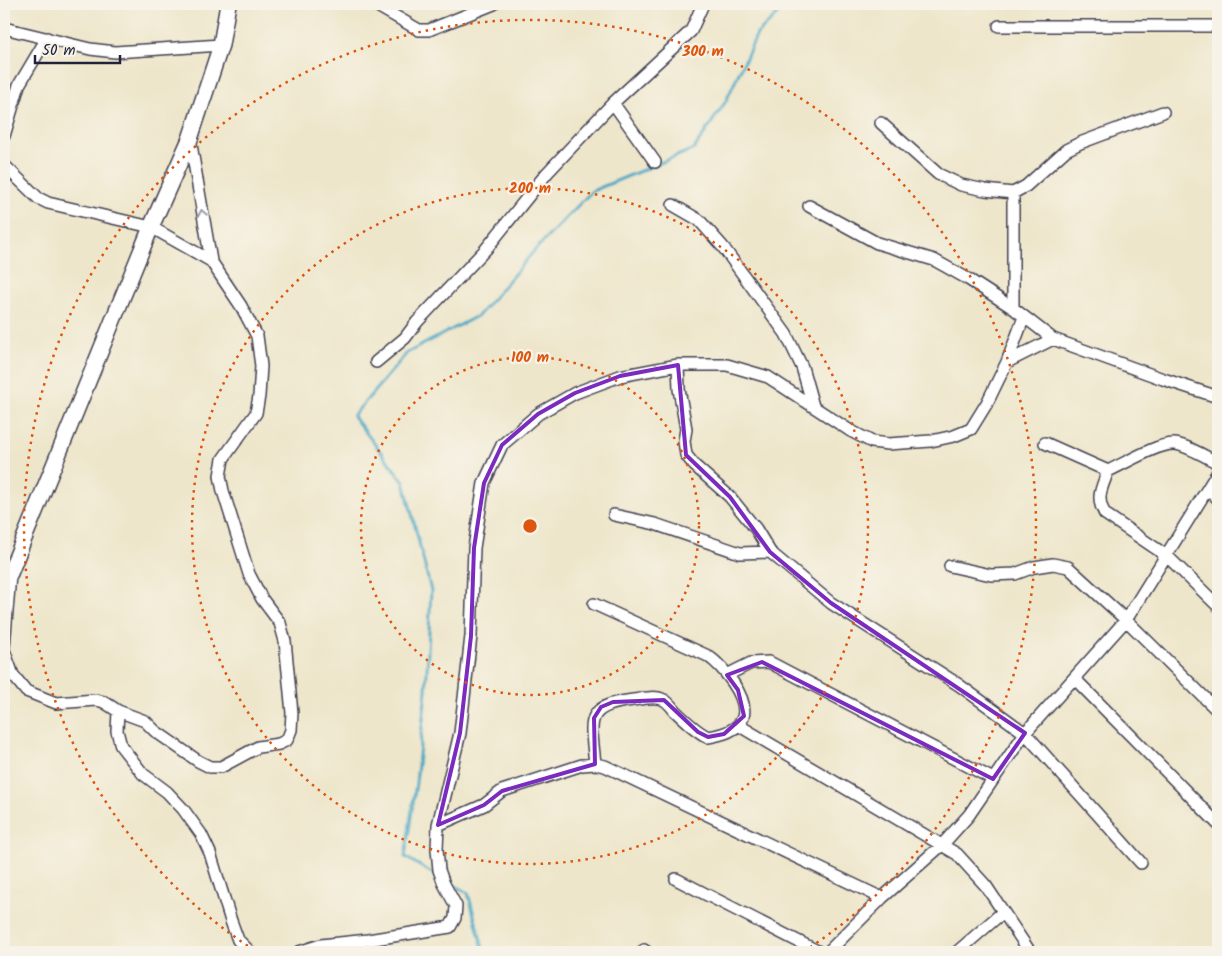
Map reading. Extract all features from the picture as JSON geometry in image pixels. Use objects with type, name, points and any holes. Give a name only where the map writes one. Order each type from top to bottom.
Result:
[{"type":"street","points":[[190,139],[211,261],[241,306],[257,336],[261,366],[260,396],[256,413],[223,459],[220,476],[249,574],[256,590],[280,623],[285,641],[292,713],[291,730],[287,740],[279,744],[258,747],[222,767],[210,767],[198,761],[155,731],[145,721],[118,711],[104,702],[96,700],[56,703],[26,691],[13,675],[4,648],[7,578],[151,226],[190,139],[220,45],[228,4]]},
{"type":"street","points":[[374,4],[419,30],[429,30],[494,4]]},
{"type":"street","points":[[376,362],[405,338],[417,322],[486,248],[547,172],[613,103],[691,31],[703,4]]},
{"type":"street","points":[[999,26],[1218,26]]},
{"type":"street","points":[[4,28],[90,49],[116,52],[220,45]]},
{"type":"street","points":[[4,136],[19,85],[47,38]]},
{"type":"street","points":[[613,103],[655,162]]},
{"type":"street","points":[[881,123],[938,174],[961,185],[1013,193],[1026,186],[1066,150],[1163,112]]},
{"type":"street","points":[[4,164],[38,198],[48,203],[151,226],[211,261]]},
{"type":"street","points":[[1013,193],[1013,308]]},
{"type":"street","points":[[673,205],[699,220],[723,247],[786,334],[802,367],[813,406]]},
{"type":"street","points":[[809,206],[877,242],[934,260],[1013,308],[1053,339],[1162,379],[1218,397]]},
{"type":"street","points":[[299,952],[321,945],[368,940],[450,927],[455,918],[456,906],[439,870],[437,849],[438,825],[460,733],[471,636],[474,548],[484,483],[502,445],[538,414],[575,393],[620,376],[678,365],[727,365],[768,377],[849,430],[872,442],[888,444],[931,441],[954,436],[971,428],[987,403],[1007,362],[1024,317]]},
{"type":"street","points":[[1007,362],[1053,339]]},
{"type":"street","points":[[678,365],[679,390],[686,429],[684,441],[686,455],[695,466],[730,497],[756,529],[770,552],[831,603],[959,685],[1025,733],[1141,863]]},
{"type":"street","points":[[1045,443],[1108,471]]},
{"type":"street","points":[[1218,463],[1175,444],[1166,445],[1122,463],[1108,471],[1099,498],[1100,506],[1105,514],[1167,556],[1218,606]]},
{"type":"street","points":[[828,952],[882,898],[943,844],[969,815],[1025,733],[1126,620],[1218,472]]},
{"type":"street","points":[[1209,489],[1218,499]]},
{"type":"street","points":[[614,515],[655,524],[740,553],[770,552]]},
{"type":"street","points":[[950,566],[991,575],[1015,574],[1034,566],[1053,564],[1068,568],[1126,620],[1218,710]]},
{"type":"street","points":[[594,604],[708,656],[716,662],[738,690],[744,716],[738,725],[724,734],[708,738],[698,732],[664,700],[655,697],[613,702],[600,707],[594,718],[591,730],[595,764]]},
{"type":"street","points":[[727,675],[751,663],[769,662],[992,779]]},
{"type":"street","points":[[1075,679],[1218,824]]},
{"type":"street","points":[[118,711],[117,731],[121,746],[143,774],[184,809],[201,834],[210,853],[238,940],[250,952]]},
{"type":"street","points":[[738,725],[958,854],[986,886],[1030,952]]},
{"type":"street","points":[[438,825],[484,805],[502,791],[582,765],[595,764],[606,766],[882,898]]},
{"type":"street","points":[[676,879],[819,952]]},
{"type":"street","points":[[957,952],[1003,912]]},
{"type":"highlighted area","points":[[678,365],[686,455],[730,497],[770,552],[831,603],[1025,733],[993,779],[762,662],[727,675],[738,690],[744,716],[724,734],[708,737],[698,732],[664,700],[613,702],[601,707],[594,718],[595,764],[502,791],[484,805],[438,825],[460,733],[471,636],[474,548],[484,483],[502,445],[538,414],[575,393],[620,376]]},
{"type":"waterway","points":[[437,876],[405,857],[416,783],[426,691],[431,591],[404,482],[353,416],[407,353],[479,315],[535,250],[592,191],[694,149],[726,101],[757,34],[788,4]]},
{"type":"waterway","points":[[447,881],[468,893],[484,952]]}]
